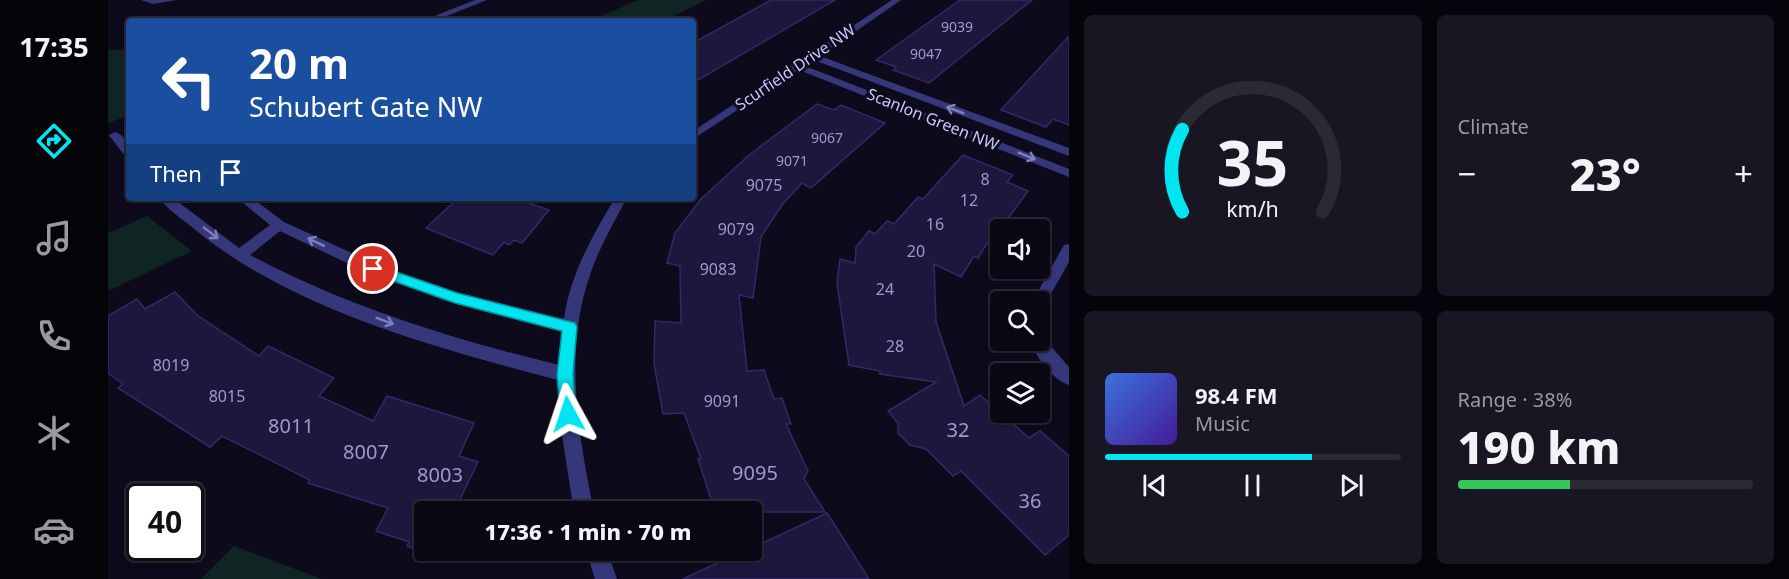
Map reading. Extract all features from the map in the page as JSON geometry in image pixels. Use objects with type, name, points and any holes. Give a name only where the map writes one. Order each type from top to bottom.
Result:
[{"type":"street","points":[[145,0],[173,0]]},
{"type":"street","points":[[434,18],[483,0]]},
{"type":"street","name":"Scurfield Drive NW","points":[[696,134],[897,0]]},
{"type":"street","name":"Scanlon Green NW","points":[[812,56],[1069,152]]},
{"type":"street","name":"Scanlon Green NW","points":[[797,66],[1069,173]]},
{"type":"street","points":[[126,130],[111,136],[126,151]]},
{"type":"street","points":[[169,201],[240,255],[334,302],[430,338],[565,374]]},
{"type":"street","points":[[247,201],[279,225],[383,273],[455,298],[570,327]]},
{"type":"street","points":[[581,501],[571,455],[565,374],[570,327],[583,268],[619,201]]},
{"type":"street","points":[[240,255],[279,225]]},
{"type":"street","points":[[1045,291],[1069,249]]},
{"type":"street","points":[[1043,351],[1069,378]]},
{"type":"street","points":[[600,561],[606,579]]},
{"type":"green space","points":[[638,0],[706,0],[669,18],[597,18]]},
{"type":"green space","points":[[108,50],[126,50],[126,116],[108,123]]},
{"type":"green space","points":[[147,216],[192,251],[108,291],[108,233]]},
{"type":"green space","points":[[234,546],[322,579],[201,579]]},
{"type":"building","points":[[771,0],[835,0],[696,81],[696,41]]},
{"type":"building","points":[[960,0],[1032,0],[929,83],[893,70],[896,68],[894,66],[876,60]]},
{"type":"building","points":[[1069,36],[1069,125],[1053,119],[1046,127],[1001,110]]},
{"type":"building","points":[[817,104],[834,110],[841,105],[885,123],[811,188],[802,183],[782,205],[761,237],[753,298],[739,295],[747,371],[764,370],[774,399],[782,398],[791,424],[786,424],[808,471],[804,479],[825,512],[762,512],[762,501],[711,501],[698,459],[701,459],[684,413],[663,414],[654,364],[655,321],[681,323],[680,266],[667,263],[675,233],[700,200],[749,155]]},
{"type":"building","points":[[963,155],[1013,175],[1007,182],[1028,191],[1007,219],[990,219],[990,238],[978,258],[974,256],[961,277],[934,264],[936,322],[964,406],[980,395],[990,404],[990,423],[1012,423],[1029,438],[1040,431],[1069,456],[1069,535],[1045,555],[961,471],[953,476],[926,449],[910,445],[898,433],[898,423],[888,411],[936,382],[880,374],[880,371],[849,365],[837,283],[840,259],[855,263],[856,247],[869,231],[875,234],[887,221],[894,224],[918,197],[923,199]]},
{"type":"building","points":[[455,201],[524,201],[549,210],[522,243],[514,240],[509,245],[504,242],[493,255],[426,228]]},
{"type":"building","points":[[175,292],[198,316],[259,356],[268,346],[334,378],[319,396],[373,421],[387,396],[474,423],[459,456],[478,462],[459,501],[414,501],[414,548],[407,546],[409,542],[376,531],[388,508],[308,483],[310,480],[222,436],[210,447],[118,388],[123,384],[108,373],[108,316],[137,299],[145,309]]},
{"type":"building","points":[[827,513],[869,579],[683,579],[721,561],[762,561],[762,543]]},
{"type":"route","points":[[373,269],[455,298],[531,315],[570,327],[565,374],[568,414]]}]
